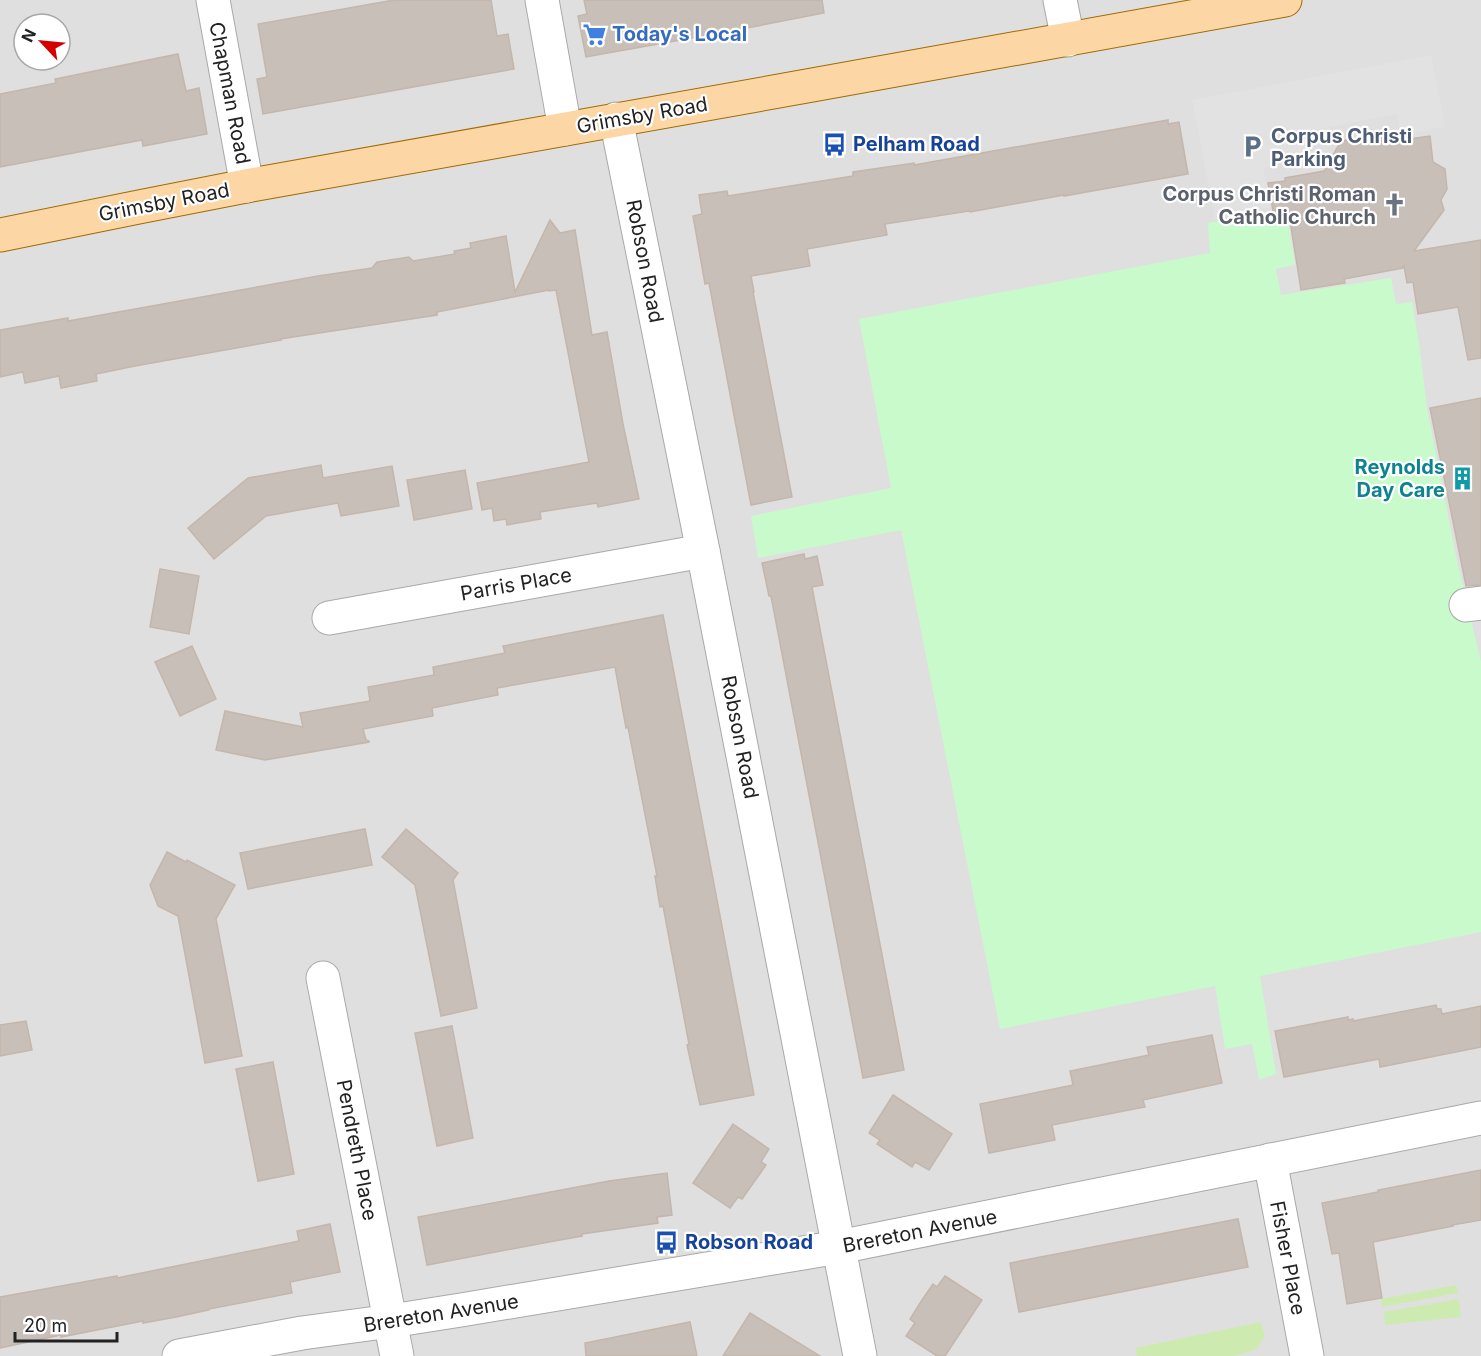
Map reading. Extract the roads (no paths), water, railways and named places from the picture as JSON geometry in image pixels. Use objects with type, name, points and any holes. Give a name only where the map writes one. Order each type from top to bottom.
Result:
[{"type":"main road","name":"Grimsby Road","points":[[0,235],[247,186],[1285,0]]},
{"type":"street","name":"Chapman Road","points":[[213,0],[247,186]]},
{"type":"street","points":[[542,0],[565,129]]},
{"type":"street","points":[[1060,0],[1068,40]]},
{"type":"street","name":"Robson Road","points":[[616,119],[860,1356]]},
{"type":"street","name":"Parris Place","points":[[328,618],[703,551]]},
{"type":"street","name":"Pendreth Place","points":[[323,978],[398,1356]]},
{"type":"street","name":"Brereton Avenue","points":[[179,1356],[302,1333],[391,1322],[839,1247],[1481,1118]]},
{"type":"street","name":"Fisher Place","points":[[1270,1160],[1307,1356]]},
{"type":"place","name":"Today's Local","points":[[594,34]]},
{"type":"place","name":"Pelham Road","points":[[835,144]]},
{"type":"place","name":"Corpus Christi Parking","points":[[1253,147]]},
{"type":"place","name":"Corpus Christi Roman Catholic Church","points":[[1394,205]]},
{"type":"place","name":"Reynolds Day Care","points":[[1463,479]]},
{"type":"place","name":"Robson Road","points":[[667,1242]]}]
